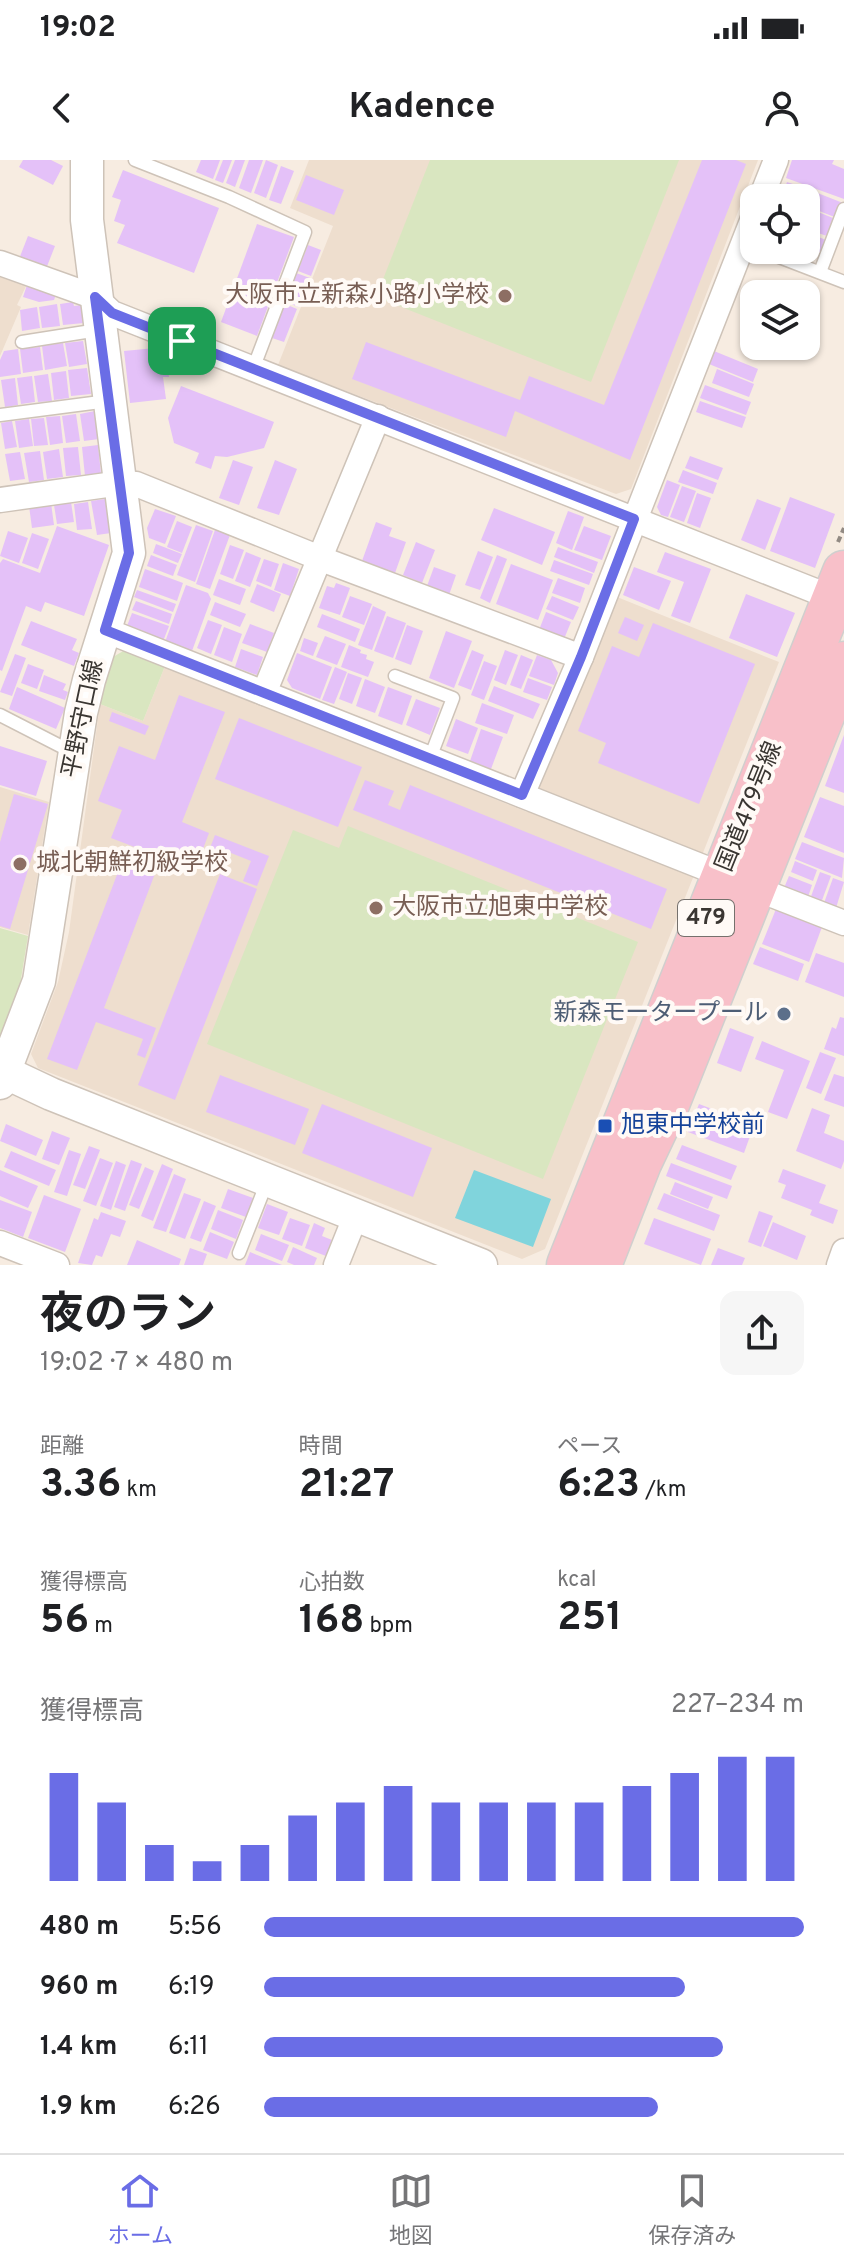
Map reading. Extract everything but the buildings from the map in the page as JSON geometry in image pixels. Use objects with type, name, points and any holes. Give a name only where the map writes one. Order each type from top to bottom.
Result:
[{"type":"highway","name":"国道479号線","points":[[600,1265],[640,1163],[668,1104],[738,882],[839,585]]},
{"type":"highway","name":"国道479号線","points":[[568,1265],[738,882],[844,663]]},
{"type":"main road","name":"平野守口線","points":[[2,1075],[42,969],[85,695],[129,553],[95,297],[87,220],[87,160]]},
{"type":"main road","points":[[2,1075],[481,1265]]},
{"type":"street","points":[[767,184],[776,160]]},
{"type":"street","points":[[0,263],[95,297],[112,313],[634,519],[839,585]]},
{"type":"street","points":[[522,795],[581,657],[634,519],[746,264]]},
{"type":"street","points":[[264,693],[378,417]]},
{"type":"street","points":[[0,500],[121,483],[136,484],[581,657]]},
{"type":"street","points":[[105,630],[844,923]]},
{"type":"street","points":[[336,1265],[356,1215]]},
{"type":"street","points":[[0,1243],[57,1265]]},
{"type":"street","points":[[839,1265],[844,1251]]},
{"type":"lane","points":[[135,160],[229,197],[305,232],[253,369]]},
{"type":"lane","points":[[820,272],[844,209]]},
{"type":"lane","points":[[799,264],[844,282]]},
{"type":"lane","points":[[22,342],[101,330]]},
{"type":"lane","points":[[0,415],[110,400]]},
{"type":"lane","points":[[395,676],[453,698],[430,758]]},
{"type":"lane","points":[[0,715],[75,753]]},
{"type":"lane","points":[[239,1253],[268,1180]]},
{"type":"shaded area","name":"大阪市立新森小路小学校","points":[[309,160],[758,160],[749,184],[740,184],[740,207],[631,489],[616,494],[278,365],[333,226],[290,208]]},
{"type":"shaded area","points":[[0,274],[28,282],[0,356]]},
{"type":"shaded area","name":"大阪市立旭東中学校","points":[[617,597],[779,662],[545,1249],[522,1259],[38,1068],[31,1054],[58,982],[69,932],[100,704],[143,721],[165,666],[527,812]]},
{"type":"shaded area","name":"城北朝鮮初級学校","points":[[0,787],[49,802],[28,935],[0,927]]},
{"type":"green space","points":[[430,160],[679,160],[591,382],[376,297]]},
{"type":"green space","points":[[125,650],[165,666],[143,721],[100,704],[113,657]]},
{"type":"green space","points":[[348,826],[638,942],[543,1179],[207,1044],[293,830],[339,848]]},
{"type":"green space","points":[[0,928],[28,936],[20,985],[0,1035]]},
{"type":"water","points":[[474,1170],[551,1199],[533,1247],[455,1218]]},
{"type":"place","name":"大阪市立新森小路小学校","points":[[505,296]]},
{"type":"place","name":"城北朝鮮初級学校","points":[[20,864]]},
{"type":"place","name":"大阪市立旭東中学校","points":[[376,908]]},
{"type":"place","name":"新森モータープール","points":[[784,1014]]},
{"type":"place","name":"旭東中学校前","points":[[605,1126]]},
{"type":"route","points":[[95,297],[112,313],[182,341],[634,519],[581,657],[522,795],[105,630],[129,553],[95,297]]}]
